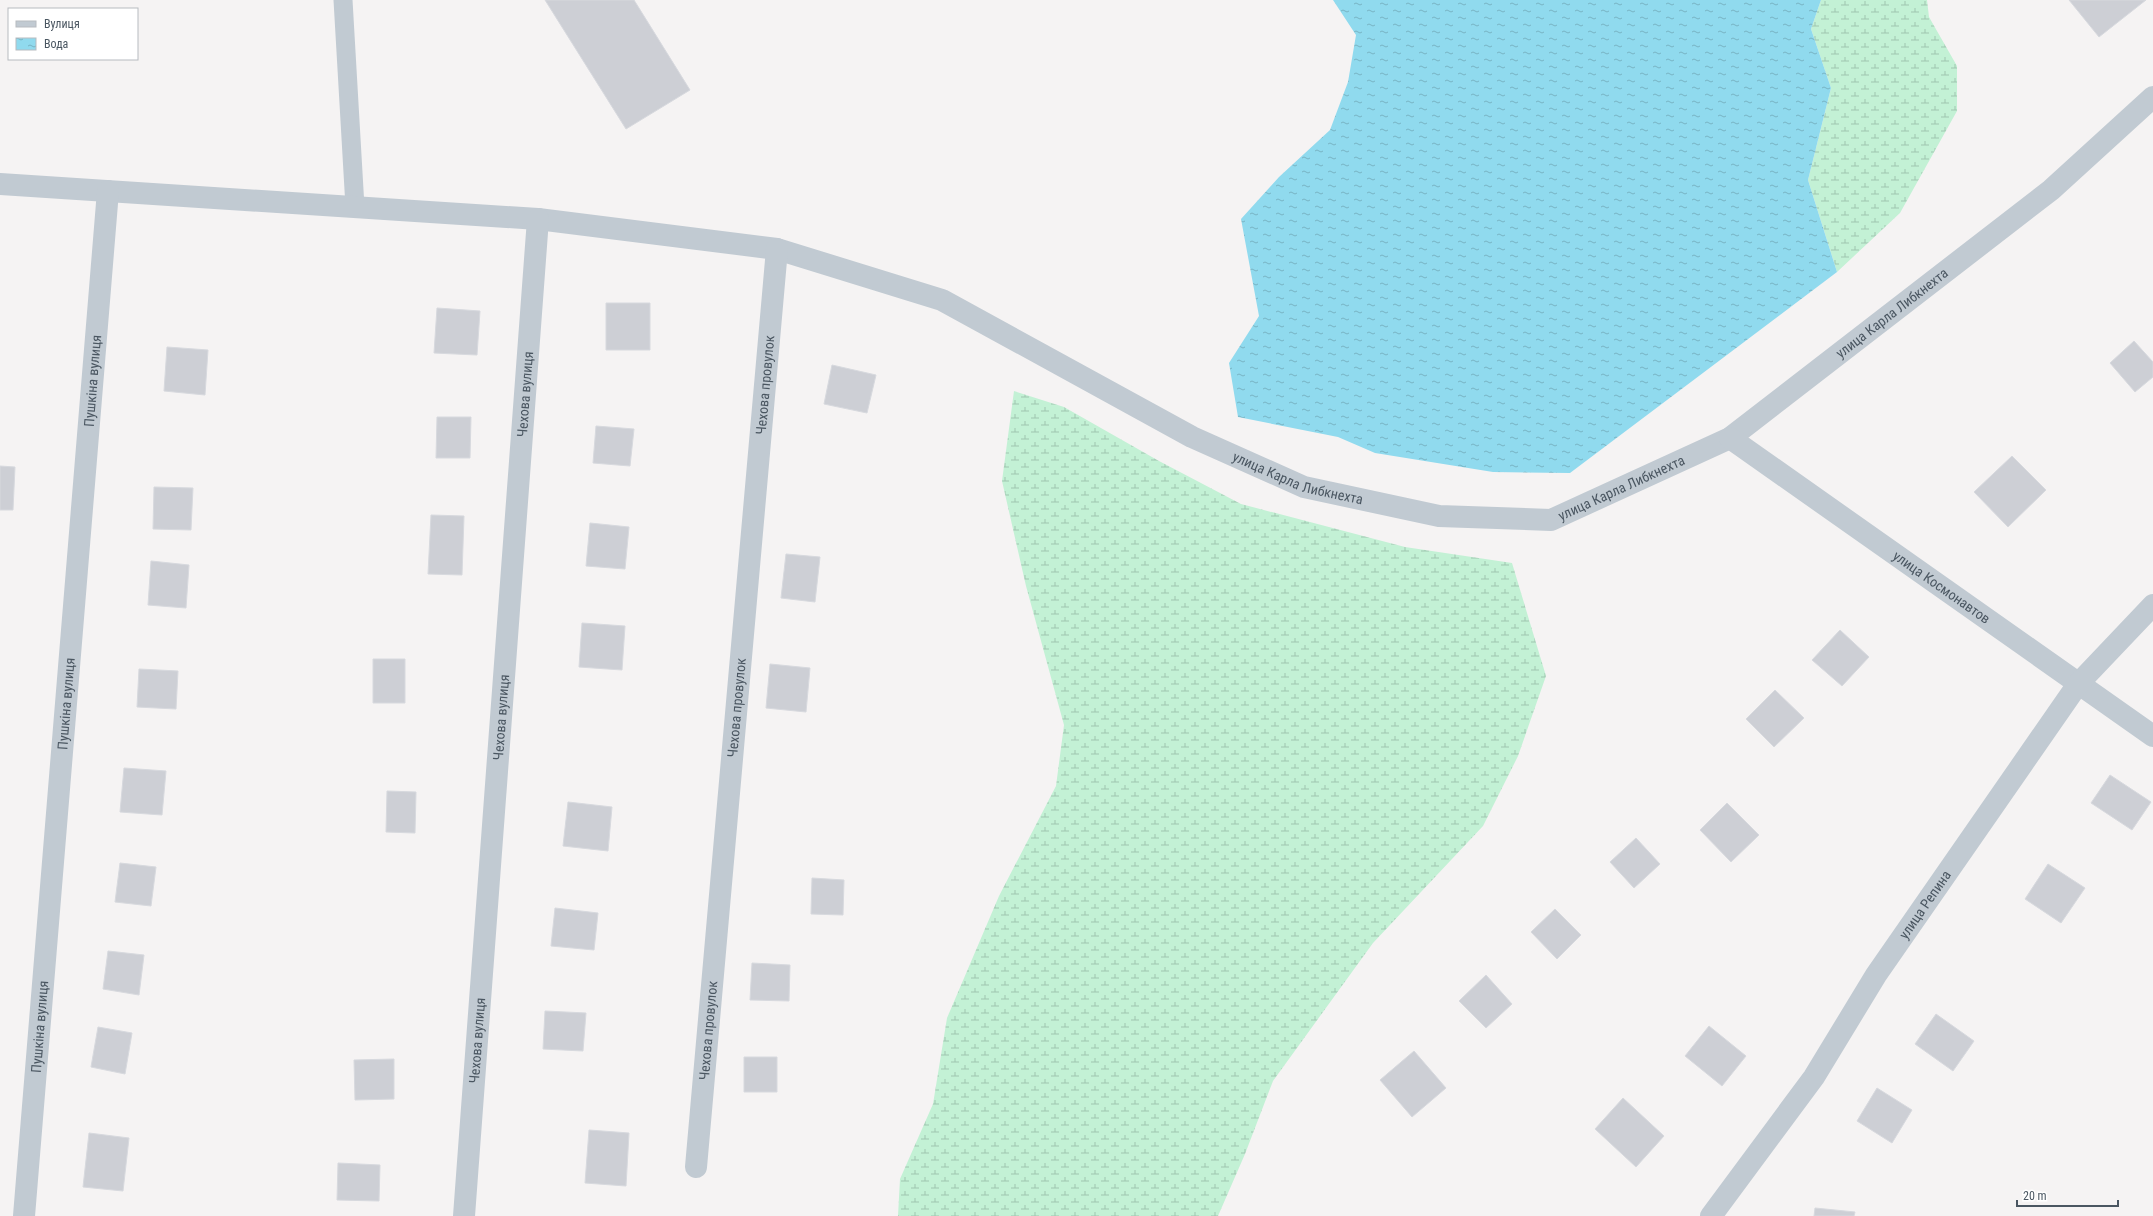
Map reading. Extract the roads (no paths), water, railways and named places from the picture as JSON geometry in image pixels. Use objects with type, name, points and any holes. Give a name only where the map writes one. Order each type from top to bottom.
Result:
[{"type":"street","name":"улица Карла Либкнехта","points":[[0,184],[538,218],[777,249],[942,300],[1192,437],[1304,487],[1439,516],[1550,520],[1730,438],[2051,190],[2153,97]]},
{"type":"street","name":"Пушкіна вулиця","points":[[24,1216],[108,191]]},
{"type":"street","name":"Чехова вулиця","points":[[464,1216],[538,218]]},
{"type":"street","name":"Чехова провулок","points":[[696,1167],[777,249]]},
{"type":"street","name":"улица Космонавтов","points":[[1730,438],[2153,736]]},
{"type":"street","name":"улица Репина","points":[[1711,1216],[1814,1077],[1876,975],[2078,684],[2153,605]]},
{"type":"lane","points":[[343,0],[355,207]]},
{"type":"water","points":[[1333,0],[1821,0],[1811,29],[1831,88],[1808,180],[1837,272],[1570,473],[1493,472],[1375,453],[1338,437],[1238,417],[1229,363],[1259,316],[1241,219],[1279,177],[1330,130],[1348,82],[1356,35]]}]
